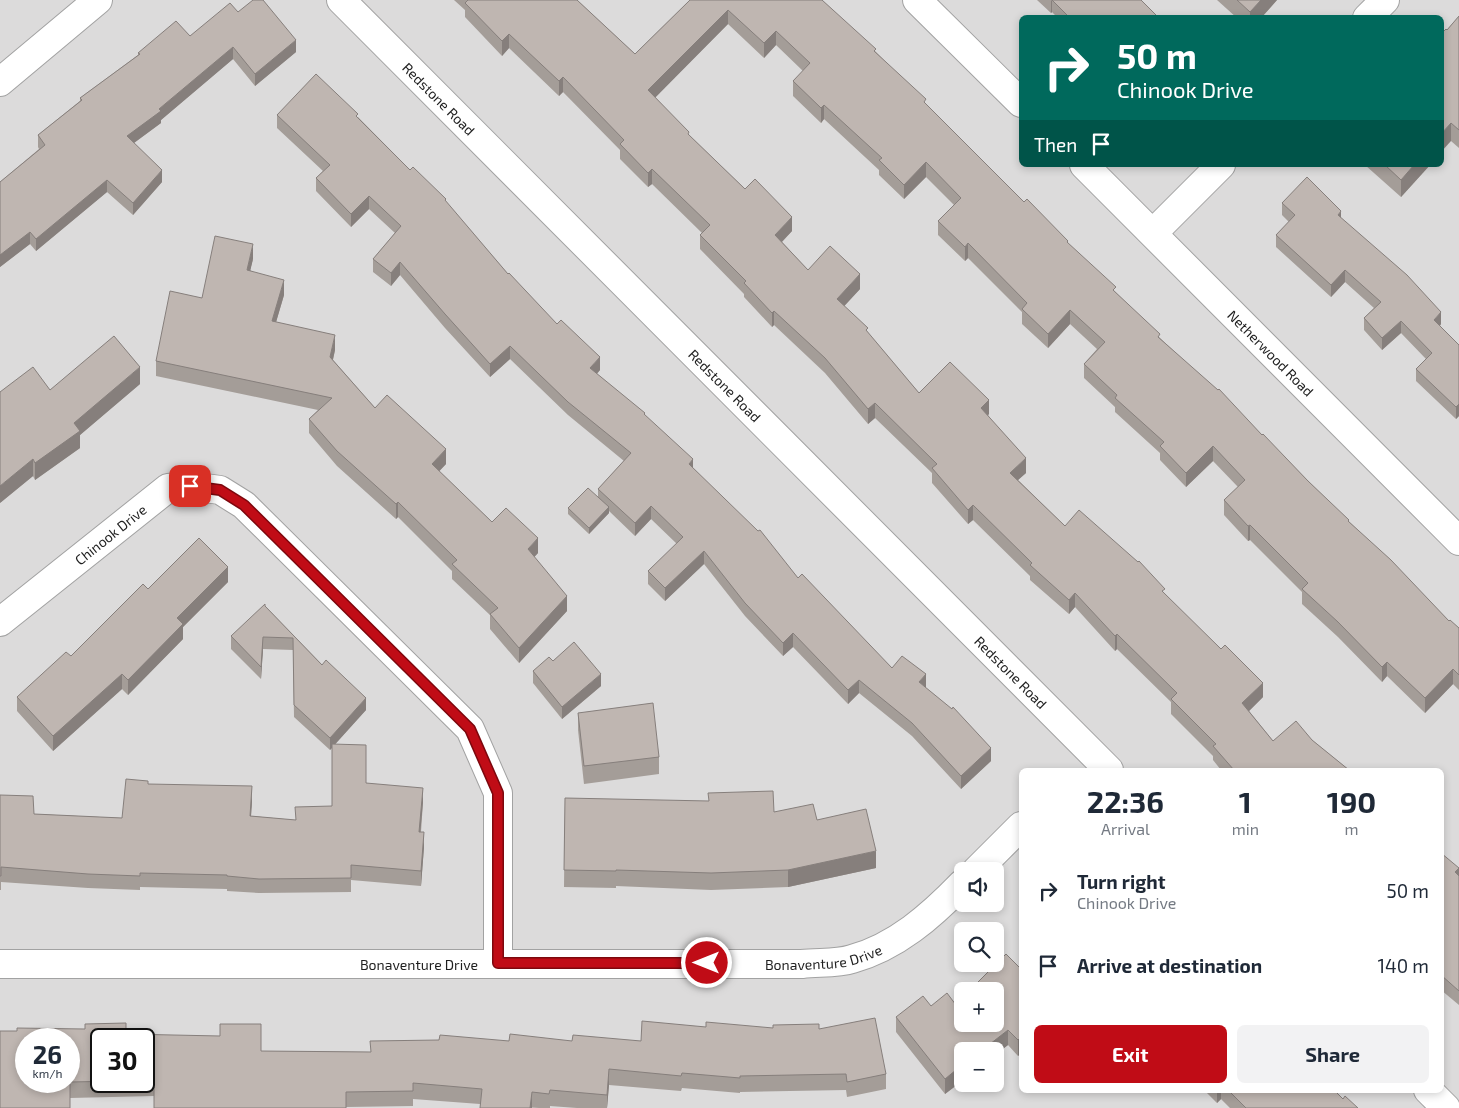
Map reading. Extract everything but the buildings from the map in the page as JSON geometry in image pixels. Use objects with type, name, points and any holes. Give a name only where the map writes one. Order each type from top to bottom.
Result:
[{"type":"street","points":[[0,82],[98,0]]},
{"type":"street","name":"Redstone Road","points":[[341,0],[1094,765]]},
{"type":"street","points":[[917,0],[1019,101]]},
{"type":"street","points":[[1370,15],[1385,0]]},
{"type":"street","name":"Netherwood Road","points":[[1086,167],[1457,534]]},
{"type":"street","points":[[1153,233],[1219,167]]},
{"type":"street","name":"Chinook Drive","points":[[0,622],[168,488],[190,486],[220,490],[244,505],[470,729],[498,793],[498,963]]},
{"type":"street","points":[[985,862],[1019,828]]},
{"type":"street","name":"Bonaventure Drive","points":[[0,964],[802,964],[851,960],[887,946],[934,912],[954,892]]},
{"type":"street","points":[[1431,1093],[1446,1108]]},
{"type":"shaded area","points":[[0,0],[1459,0],[1459,1108],[0,1108]]},
{"type":"route","points":[[190,486],[220,490],[244,505],[470,729],[498,793],[498,963],[707,963]]}]
